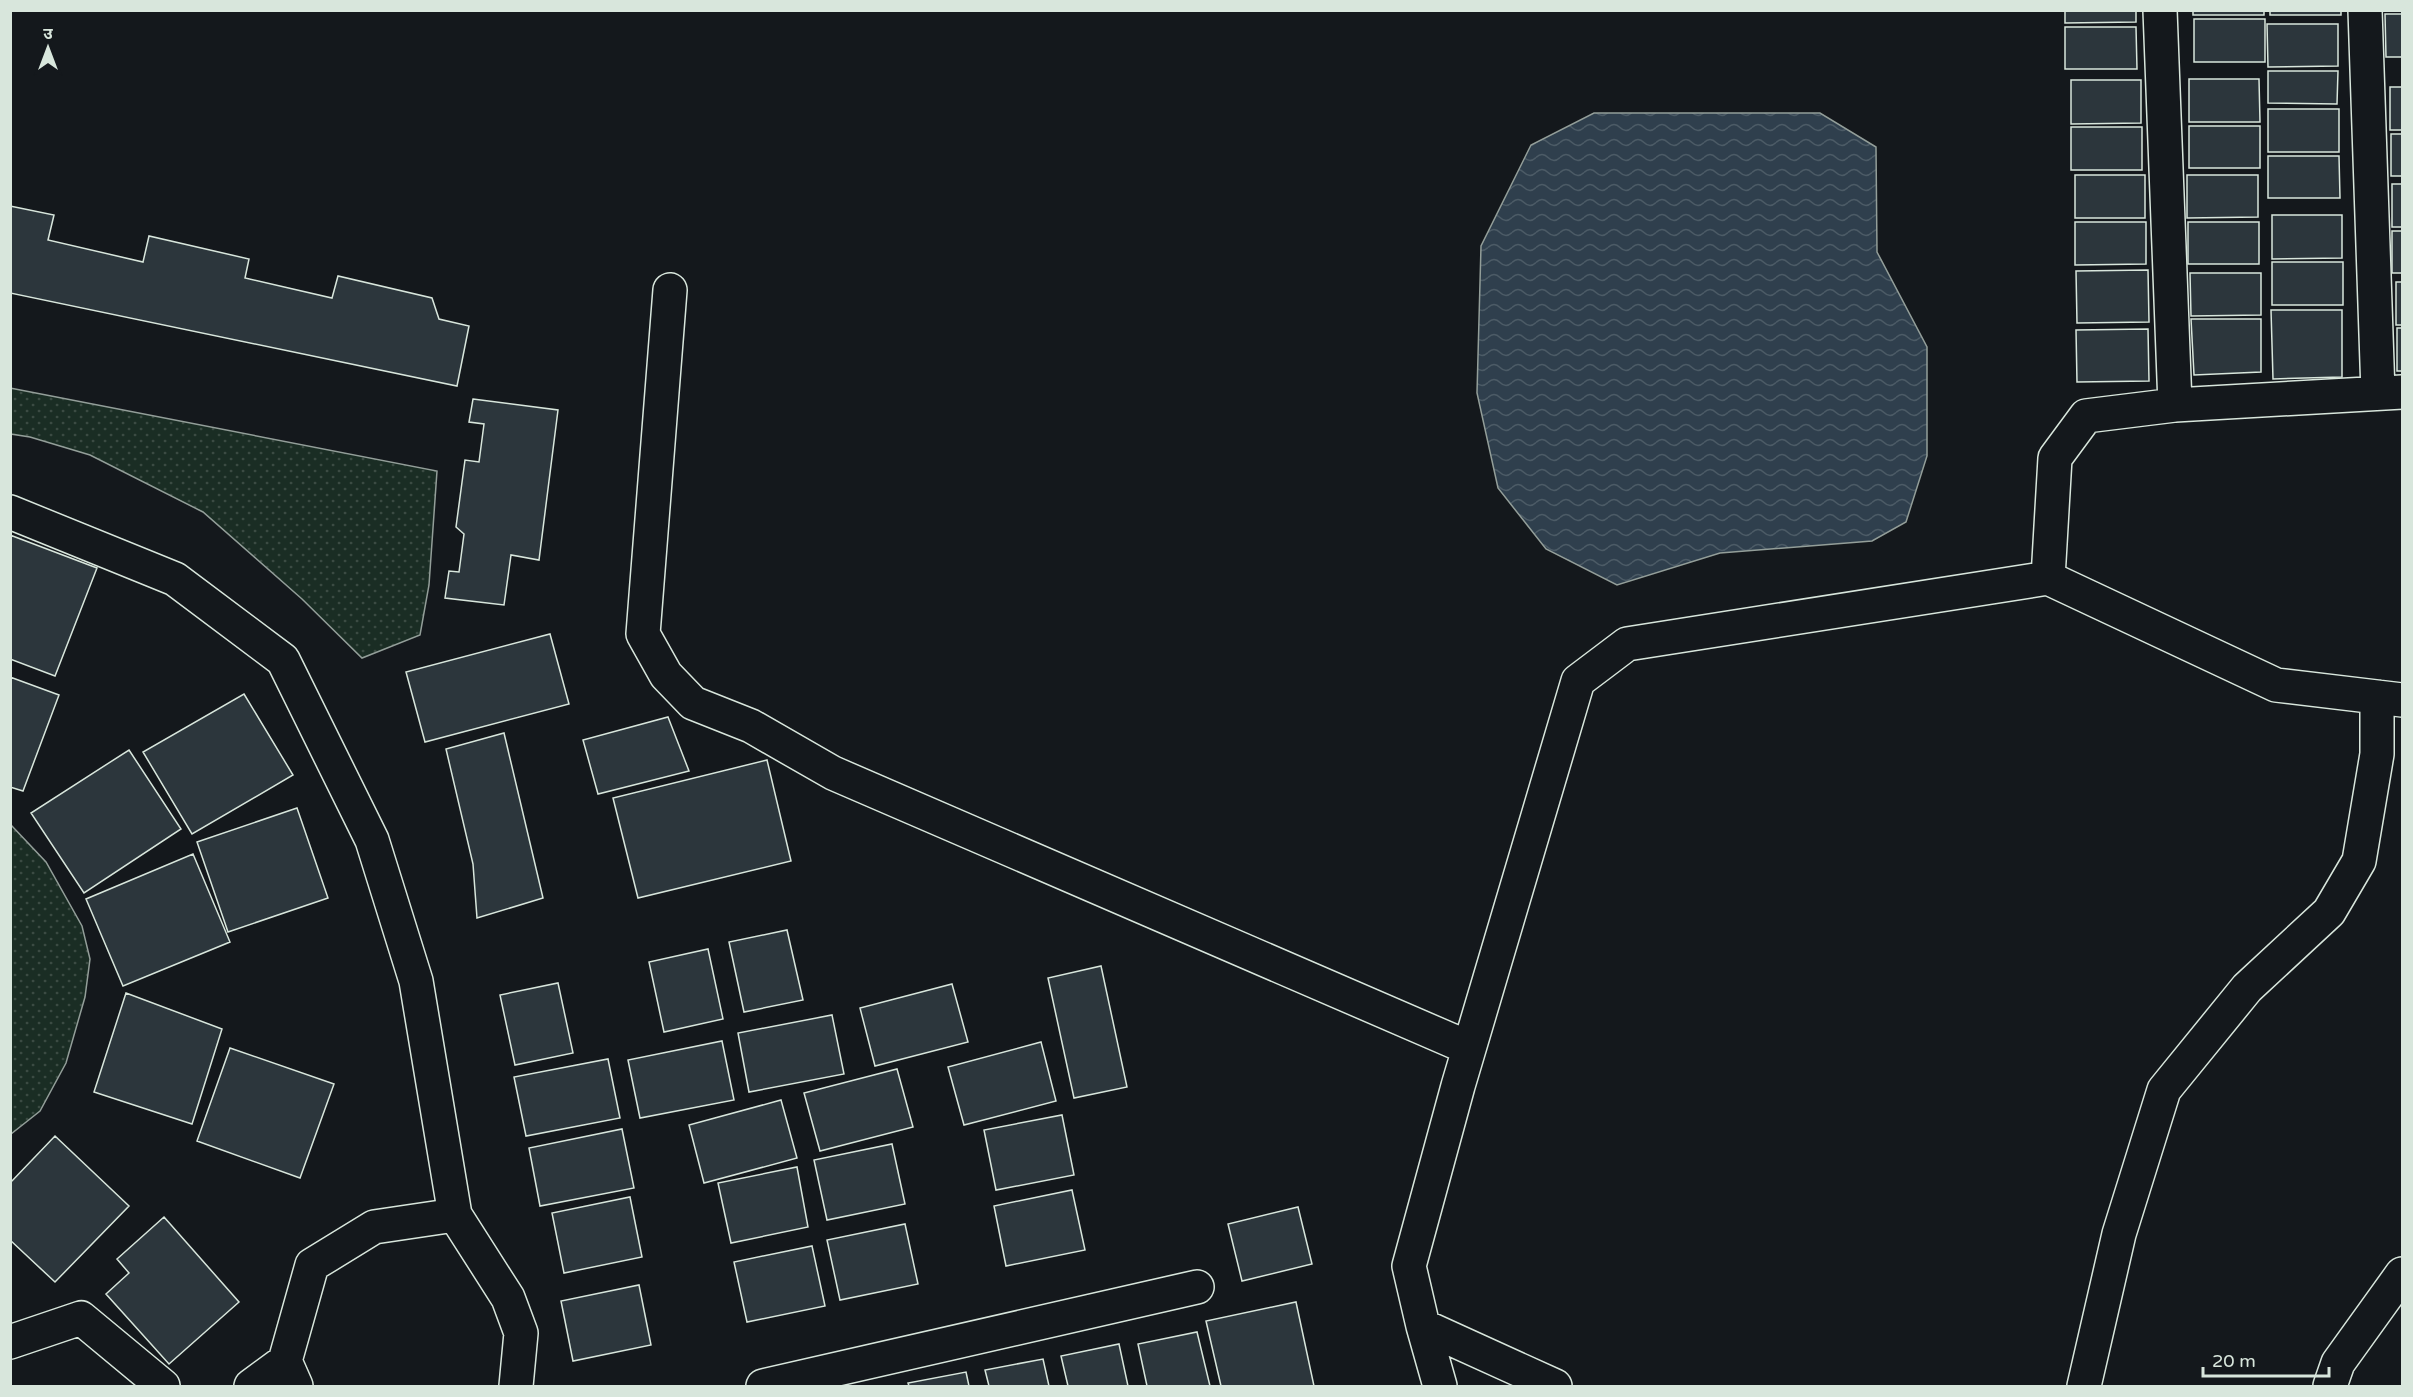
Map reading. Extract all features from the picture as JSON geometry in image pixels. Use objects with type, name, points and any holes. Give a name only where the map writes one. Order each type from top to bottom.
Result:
[{"type":"street","points":[[2160,10],[2175,405]]},
{"type":"street","points":[[2048,578],[2055,458],[2086,416],[2175,405],[2390,393],[2365,10]]},
{"type":"street","points":[[670,290],[643,634],[666,675],[693,703],[752,726],[833,773],[1469,1048]]},
{"type":"street","points":[[10,512],[175,579],[283,660],[372,840],[416,981],[455,1215],[508,1298],[521,1333],[516,1386]]},
{"type":"street","points":[[1440,1386],[1409,1266],[1469,1048],[1578,681],[1627,644],[2048,578],[2276,685],[2390,699],[2377,754],[2359,861],[2329,912],[2247,988],[2164,1090],[2119,1234],[2084,1386]]},
{"type":"street","points":[[251,1386],[291,1374],[312,1265],[374,1227],[455,1215]]},
{"type":"street","points":[[2330,1386],[2338,1363],[2403,1274]]},
{"type":"street","points":[[763,1386],[1197,1287]]},
{"type":"street","points":[[10,1342],[81,1318],[162,1386]]},
{"type":"street","points":[[1423,1326],[1555,1386]]},
{"type":"green space","points":[[10,388],[437,471],[429,585],[420,635],[362,658],[302,599],[203,512],[90,455],[30,437],[11,434]]},
{"type":"green space","points":[[11,825],[46,862],[82,926],[90,959],[85,997],[66,1063],[40,1111],[11,1134]]},
{"type":"water","points":[[1594,113],[1820,113],[1876,147],[1877,252],[1927,347],[1927,456],[1906,522],[1872,541],[1720,553],[1617,585],[1546,549],[1498,488],[1477,393],[1481,246],[1531,145]]},
{"type":"building","points":[[2065,10],[2136,10],[2136,22],[2065,23]]},
{"type":"building","points":[[2193,10],[2264,10],[2264,15],[2193,15]]},
{"type":"building","points":[[2270,10],[2341,10],[2341,15],[2270,15]]},
{"type":"building","points":[[2385,14],[2402,14],[2402,57],[2386,57]]},
{"type":"building","points":[[2194,19],[2265,19],[2265,62],[2194,62]]},
{"type":"building","points":[[2267,24],[2338,24],[2338,66],[2268,67]]},
{"type":"building","points":[[2065,27],[2136,27],[2137,69],[2065,69]]},
{"type":"building","points":[[2268,71],[2338,71],[2337,104],[2268,103]]},
{"type":"building","points":[[2189,79],[2259,79],[2260,122],[2189,122]]},
{"type":"building","points":[[2071,80],[2141,80],[2141,123],[2071,124]]},
{"type":"building","points":[[2390,87],[2402,87],[2402,130],[2390,130]]},
{"type":"building","points":[[2268,109],[2339,109],[2339,152],[2268,152]]},
{"type":"building","points":[[2189,126],[2260,126],[2260,168],[2189,168]]},
{"type":"building","points":[[2071,127],[2142,127],[2142,170],[2071,170]]},
{"type":"building","points":[[2391,134],[2402,134],[2402,176],[2391,176]]},
{"type":"building","points":[[2268,156],[2339,156],[2340,198],[2268,198]]},
{"type":"building","points":[[2075,175],[2145,175],[2145,218],[2075,218]]},
{"type":"building","points":[[2187,175],[2258,175],[2258,217],[2187,218]]},
{"type":"building","points":[[2392,184],[2402,184],[2402,227],[2392,227]]},
{"type":"building","points":[[10,206],[54,215],[48,240],[143,262],[149,236],[249,259],[245,278],[332,298],[338,276],[432,298],[439,319],[469,326],[457,386],[10,293]]},
{"type":"building","points":[[2272,215],[2342,215],[2342,258],[2272,259]]},
{"type":"building","points":[[2075,222],[2146,222],[2146,264],[2075,265]]},
{"type":"building","points":[[2188,222],[2259,222],[2259,264],[2188,264]]},
{"type":"building","points":[[2392,231],[2402,231],[2402,273],[2392,273]]},
{"type":"building","points":[[2272,262],[2343,262],[2343,305],[2272,305]]},
{"type":"building","points":[[2148,270],[2149,322],[2077,323],[2076,271]]},
{"type":"building","points":[[2190,273],[2261,273],[2261,315],[2191,316]]},
{"type":"building","points":[[2396,282],[2402,282],[2402,325],[2396,325]]},
{"type":"building","points":[[2271,310],[2342,310],[2342,377],[2273,379]]},
{"type":"building","points":[[2191,319],[2261,319],[2261,372],[2194,375]]},
{"type":"building","points":[[2397,328],[2402,328],[2402,371],[2397,371]]},
{"type":"building","points":[[2148,329],[2149,381],[2077,382],[2076,330]]},
{"type":"building","points":[[473,399],[558,410],[539,560],[511,555],[504,605],[445,598],[449,571],[459,572],[464,534],[456,527],[465,460],[479,462],[484,424],[469,422]]},
{"type":"building","points":[[10,535],[97,568],[55,676],[10,659]]},
{"type":"building","points":[[550,634],[569,704],[425,742],[406,672]]},
{"type":"building","points":[[10,677],[59,695],[23,791],[10,787]]},
{"type":"building","points":[[244,694],[293,775],[192,834],[143,752]]},
{"type":"building","points":[[668,717],[689,771],[598,794],[583,740]]},
{"type":"building","points":[[504,733],[543,898],[477,918],[473,864],[446,749]]},
{"type":"building","points":[[129,750],[181,829],[84,893],[31,813]]},
{"type":"building","points":[[767,760],[791,861],[638,898],[613,798]]},
{"type":"building","points":[[297,808],[328,898],[228,932],[197,842]]},
{"type":"building","points":[[193,854],[230,942],[123,986],[86,899]]},
{"type":"building","points":[[787,930],[803,1000],[744,1012],[729,942]]},
{"type":"building","points":[[708,949],[723,1019],[664,1032],[649,962]]},
{"type":"building","points":[[1101,966],[1127,1087],[1074,1098],[1048,978]]},
{"type":"building","points":[[558,983],[573,1053],[515,1065],[500,995]]},
{"type":"building","points":[[952,984],[968,1042],[875,1066],[860,1008]]},
{"type":"building","points":[[126,993],[222,1029],[192,1124],[94,1092]]},
{"type":"building","points":[[832,1015],[844,1074],[749,1092],[738,1033]]},
{"type":"building","points":[[722,1041],[734,1100],[640,1118],[628,1060]]},
{"type":"building","points":[[1041,1042],[1056,1101],[964,1125],[948,1067]]},
{"type":"building","points":[[230,1048],[334,1084],[300,1178],[197,1141]]},
{"type":"building","points":[[608,1059],[620,1118],[526,1136],[514,1077]]},
{"type":"building","points":[[897,1069],[913,1127],[820,1151],[804,1093]]},
{"type":"building","points":[[781,1100],[797,1158],[704,1183],[689,1125]]},
{"type":"building","points":[[1062,1115],[1074,1175],[996,1190],[984,1130]]},
{"type":"building","points":[[622,1129],[634,1188],[540,1206],[529,1148]]},
{"type":"building","points":[[55,1136],[129,1206],[55,1282],[10,1240],[10,1183]]},
{"type":"building","points":[[892,1144],[905,1204],[827,1220],[814,1160]]},
{"type":"building","points":[[797,1167],[808,1227],[731,1243],[718,1183]]},
{"type":"building","points":[[1072,1190],[1085,1250],[1006,1266],[994,1206]]},
{"type":"building","points":[[630,1197],[642,1257],[564,1273],[552,1213]]},
{"type":"building","points":[[1298,1207],[1312,1264],[1242,1281],[1228,1224]]},
{"type":"building","points":[[164,1217],[239,1302],[169,1364],[106,1294],[129,1273],[117,1259]]},
{"type":"building","points":[[905,1224],[918,1284],[840,1300],[827,1240]]},
{"type":"building","points":[[812,1246],[825,1306],[747,1322],[734,1262]]},
{"type":"building","points":[[639,1285],[651,1345],[573,1361],[561,1301]]},
{"type":"building","points":[[1296,1302],[1314,1386],[1221,1386],[1206,1321]]},
{"type":"building","points":[[1197,1332],[1210,1386],[1147,1386],[1138,1344]]},
{"type":"building","points":[[1119,1344],[1128,1386],[1068,1386],[1061,1356]]},
{"type":"building","points":[[1043,1359],[1049,1386],[989,1386],[985,1370]]},
{"type":"building","points":[[966,1372],[969,1386],[909,1386],[908,1383]]}]
